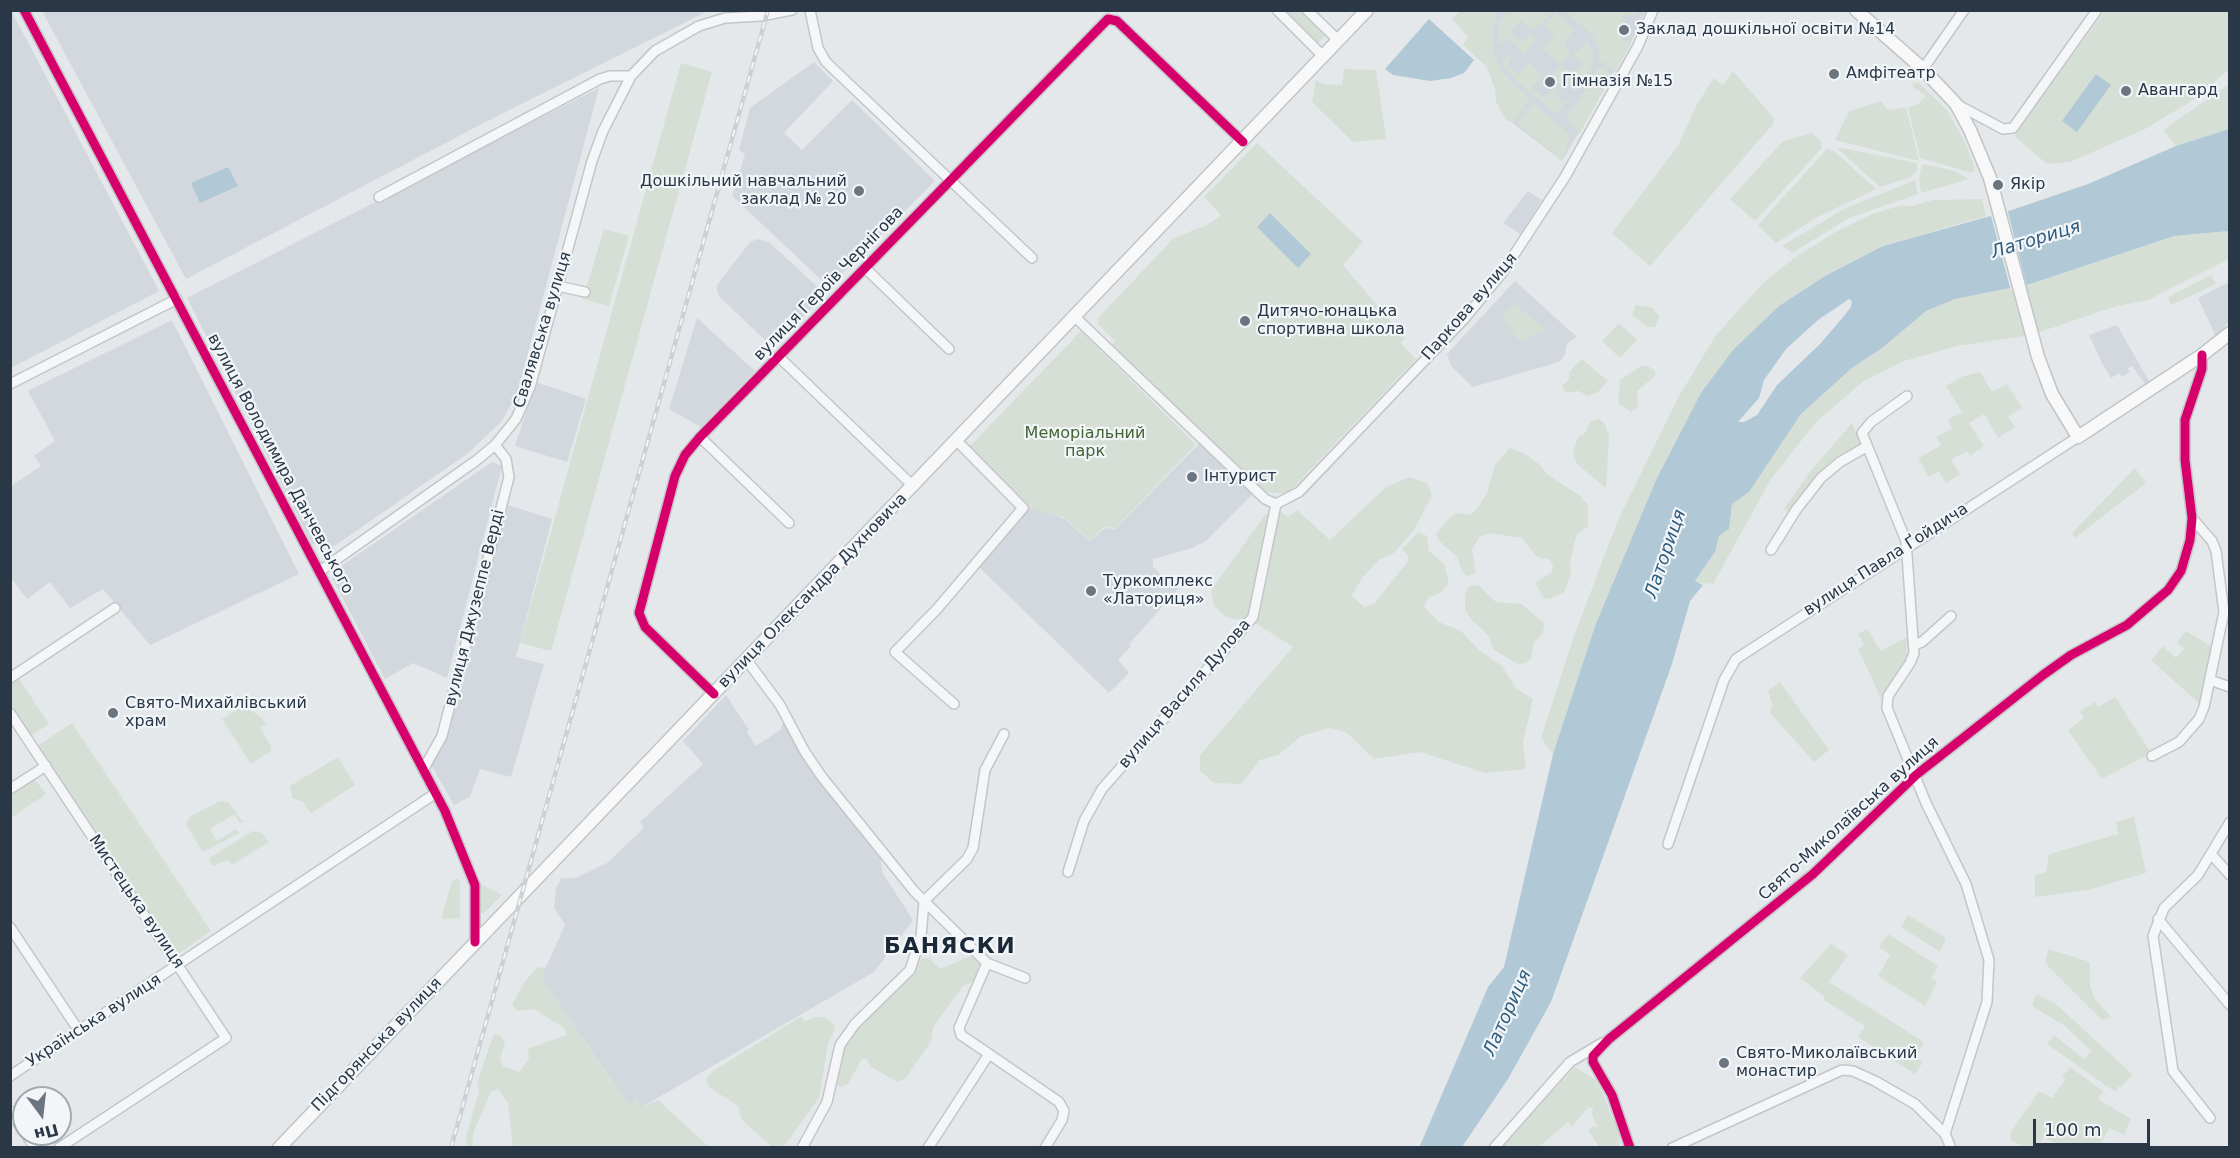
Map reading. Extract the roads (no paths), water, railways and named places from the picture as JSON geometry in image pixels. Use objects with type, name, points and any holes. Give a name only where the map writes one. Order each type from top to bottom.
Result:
[{"type":"main road","name":"вулиця Олександра Духновича","points":[[475,942],[957,441],[1367,10]]},
{"type":"main road","points":[[1856,10],[1923,69],[1956,104],[1983,160],[1992,186],[2038,357],[2052,394],[2078,437]]},
{"type":"main road","name":"вулиця Павла Ґойдича","points":[[2078,437],[2202,355],[2229,333]]},
{"type":"main road","name":"Підгорянська вулиця","points":[[279,1148],[475,942]]},
{"type":"street","name":"вулиця Володимира Данчевського","points":[[24,10],[320,571],[459,841],[475,885],[475,942]]},
{"type":"street","name":"Свалявська вулиця","points":[[320,571],[495,445],[511,426],[524,404],[598,146],[631,76],[655,51],[699,26],[725,18],[792,10]]},
{"type":"street","points":[[810,10],[818,48],[826,62],[1032,258]]},
{"type":"street","points":[[1277,10],[1323,56]]},
{"type":"street","points":[[1307,10],[1338,40]]},
{"type":"street","name":"Паркова вулиця","points":[[1276,504],[1299,492],[1465,318],[1503,273],[1565,177],[1638,46],[1653,10]]},
{"type":"street","points":[[1923,69],[1964,10]]},
{"type":"street","points":[[1956,104],[2003,129],[2013,128],[2097,10]]},
{"type":"street","name":"вулиця Героїв Чернігова","points":[[714,694],[645,627],[640,619],[640,608],[675,476],[685,455],[700,437],[1103,21],[1107,19],[1117,21],[1243,142]]},
{"type":"street","points":[[379,197],[600,79],[631,76]]},
{"type":"street","points":[[865,268],[949,349]]},
{"type":"street","points":[[558,286],[585,292]]},
{"type":"street","points":[[10,384],[177,299]]},
{"type":"street","points":[[1074,316],[1265,499],[1276,504]]},
{"type":"street","name":"Свято-Миколаївська вулиця","points":[[1609,1039],[1813,874],[1916,775],[2071,655],[2109,637],[2149,609],[2168,590],[2181,571],[2190,540],[2192,518],[2185,460],[2185,420],[2202,369],[2202,355]]},
{"type":"street","points":[[779,357],[913,486]]},
{"type":"street","points":[[1907,396],[1865,428],[1862,438],[1906,541],[1914,645],[1910,663],[1892,688],[1886,702],[1889,714],[1966,884],[1989,960],[1987,1002],[1945,1134]]},
{"type":"street","points":[[700,437],[789,523]]},
{"type":"street","name":"вулиця Павла Ґойдича","points":[[1668,844],[1724,680],[1736,659],[2078,437]]},
{"type":"street","points":[[954,704],[895,652],[938,609],[1023,508],[957,441]]},
{"type":"street","name":"вулиця Джузеппе Верді","points":[[423,770],[442,736],[509,477],[506,459],[495,445]]},
{"type":"street","points":[[1771,550],[1796,510],[1821,478],[1840,462],[1866,447]]},
{"type":"street","name":"вулиця Василя Дулова","points":[[1068,872],[1084,821],[1102,789],[1253,617],[1276,504]]},
{"type":"street","points":[[2152,756],[2179,742],[2199,719],[2227,612],[2216,551],[2211,541],[2192,518]]},
{"type":"street","points":[[10,678],[115,608]]},
{"type":"street","points":[[1914,645],[1922,642],[1951,616]]},
{"type":"street","points":[[746,659],[780,705],[805,752],[829,785],[924,901],[987,963],[1025,978]]},
{"type":"street","points":[[2210,680],[2229,687]]},
{"type":"street","name":"Мистецька вулиця","points":[[10,713],[226,1038],[59,1148]]},
{"type":"street","points":[[802,1148],[827,1102],[840,1045],[855,1024],[909,970],[916,954],[924,920],[924,901],[967,859],[974,848],[985,770],[1004,734]]},
{"type":"street","points":[[10,789],[46,766]]},
{"type":"street","points":[[178,965],[436,794]]},
{"type":"street","points":[[2210,1118],[2178,1080],[2170,1062],[2153,936],[2158,919],[2171,899],[2198,875],[2229,822]]},
{"type":"street","points":[[2211,854],[2229,875]]},
{"type":"street","points":[[2158,919],[2229,1005]]},
{"type":"street","points":[[10,927],[79,1031]]},
{"type":"street","points":[[987,963],[959,1028],[961,1035],[1059,1102],[1064,1111],[1062,1120],[1045,1148]]},
{"type":"street","name":"Українська вулиця","points":[[10,1076],[178,965]]},
{"type":"street","points":[[1494,1148],[1570,1062],[1609,1039]]},
{"type":"street","points":[[1609,1039],[1593,1056],[1593,1062],[1612,1095],[1630,1148]]},
{"type":"street","points":[[928,1148],[989,1054]]},
{"type":"street","points":[[1672,1148],[1842,1070],[1853,1071],[1904,1096],[1945,1134],[1951,1148]]},
{"type":"water","points":[[1429,19],[1474,60],[1464,73],[1451,78],[1430,81],[1393,75],[1385,69]]},
{"type":"water","points":[[2096,74],[2111,85],[2077,132],[2062,121]]},
{"type":"water","name":"Латориця","points":[[2229,129],[2229,231],[2174,236],[2030,284],[1955,299],[1926,311],[1881,349],[1853,367],[1801,414],[1749,492],[1732,504],[1729,529],[1719,536],[1715,552],[1695,581],[1703,585],[1690,601],[1672,664],[1551,1002],[1508,1079],[1462,1147],[1419,1148],[1488,987],[1504,967],[1553,754],[1595,626],[1656,480],[1701,393],[1733,350],[1779,306],[1825,276],[1883,246],[2012,210],[2088,184],[2176,146]],"holes":[[[1849,299],[1852,301],[1851,307],[1820,344],[1777,385],[1757,415],[1744,422],[1738,422],[1759,398],[1764,380],[1786,349],[1818,320]]]},
{"type":"water","points":[[228,167],[238,186],[200,203],[191,183]]},
{"type":"water","points":[[1270,213],[1311,254],[1298,268],[1257,227]]},
{"type":"railway","points":[[451,1148],[768,10]]},
{"type":"place","name":"Заклад дошкільної освіти №14","points":[[1624,30]]},
{"type":"place","name":"Амфітеатр","points":[[1834,74]]},
{"type":"place","name":"Гімназія №15","points":[[1550,82]]},
{"type":"place","name":"Авангард","points":[[2126,91]]},
{"type":"place","name":"Якір","points":[[1998,185]]},
{"type":"place","name":"Дошкільний навчальний заклад № 20","points":[[859,191]]},
{"type":"place","name":"Дитячо-юнацька спортивна школа","points":[[1245,321]]},
{"type":"place","name":"Інтурист","points":[[1192,477]]},
{"type":"place","name":"Туркомплекс «Латориця»","points":[[1091,591]]},
{"type":"place","name":"Свято-Михайлівський храм","points":[[113,713]]},
{"type":"place","name":"Свято-Миколаївський монастир","points":[[1724,1063]]},
{"type":"district","name":"БАНЯСКИ","points":[[950,947]]},
{"type":"park label","name":"Меморіальний парк","points":[[1085,443]]}]
